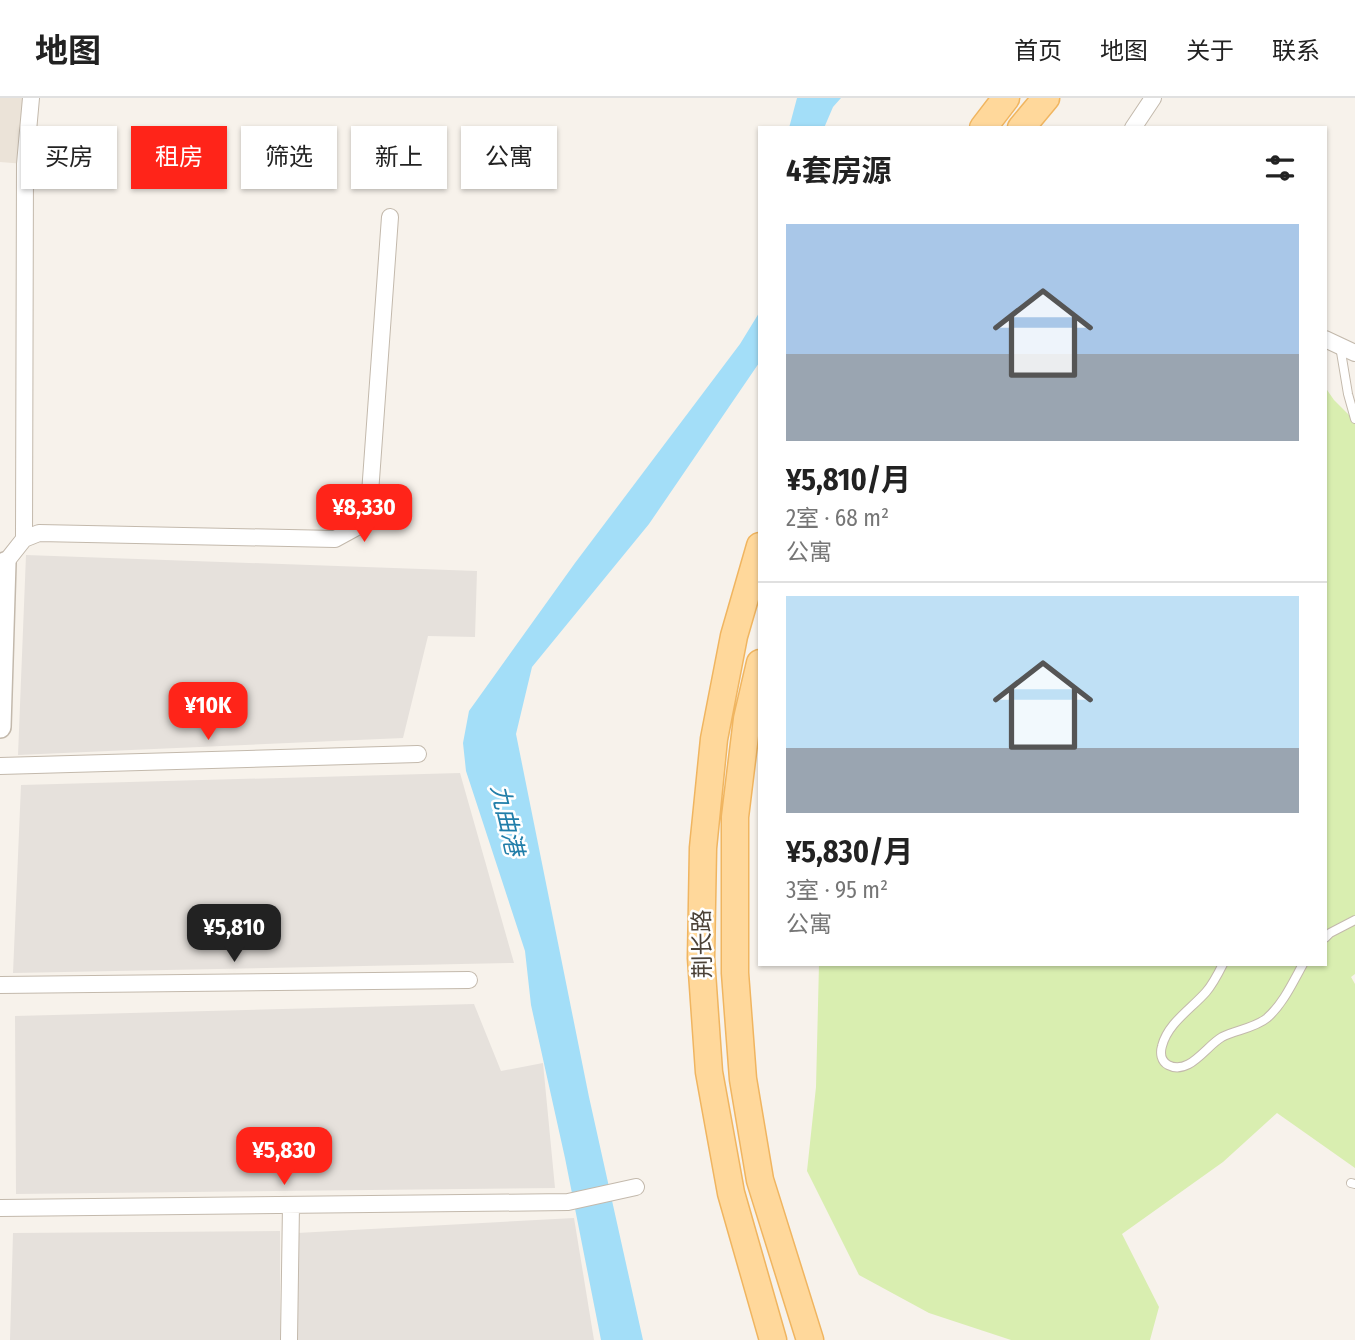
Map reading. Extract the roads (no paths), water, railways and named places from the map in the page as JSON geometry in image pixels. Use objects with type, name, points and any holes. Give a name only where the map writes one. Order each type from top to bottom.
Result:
[{"type":"main road","points":[[985,126],[1006,98]]},
{"type":"main road","points":[[1023,126],[1046,98]]},
{"type":"main road","name":"荆长路","points":[[758,553],[734,636],[714,739],[703,848],[701,958],[709,1072],[731,1193],[773,1340]]},
{"type":"main road","name":"荆长路","points":[[758,672],[747,719],[735,817],[735,973],[743,1079],[760,1180],[810,1340]]},
{"type":"street","points":[[23,539],[24,164],[31,98]]},
{"type":"street","points":[[1134,126],[1153,98]]},
{"type":"street","points":[[0,727],[5,564],[23,539],[39,533],[335,539],[368,521],[390,217]]},
{"type":"street","points":[[1327,340],[1348,350]]},
{"type":"street","points":[[0,766],[418,754]]},
{"type":"street","points":[[0,985],[469,980]]},
{"type":"street","points":[[0,1208],[568,1202],[636,1187]]},
{"type":"street","points":[[289,1340],[291,1205]]},
{"type":"lane","points":[[1348,350],[1348,394],[1355,419]]},
{"type":"lane","points":[[1327,935],[1355,920]]},
{"type":"lane","points":[[1222,966],[1207,991],[1179,1018],[1165,1037],[1161,1053],[1169,1066],[1187,1065],[1220,1039],[1266,1018],[1285,995],[1302,966]]},
{"type":"water","points":[[797,98],[841,98],[833,107],[825,126],[790,126]]},
{"type":"water","name":"九曲港","points":[[758,315],[758,364],[649,524],[532,667],[516,734],[589,1097],[643,1340],[601,1340],[531,1005],[525,951],[466,771],[463,743],[469,711],[575,563],[740,344]]}]
